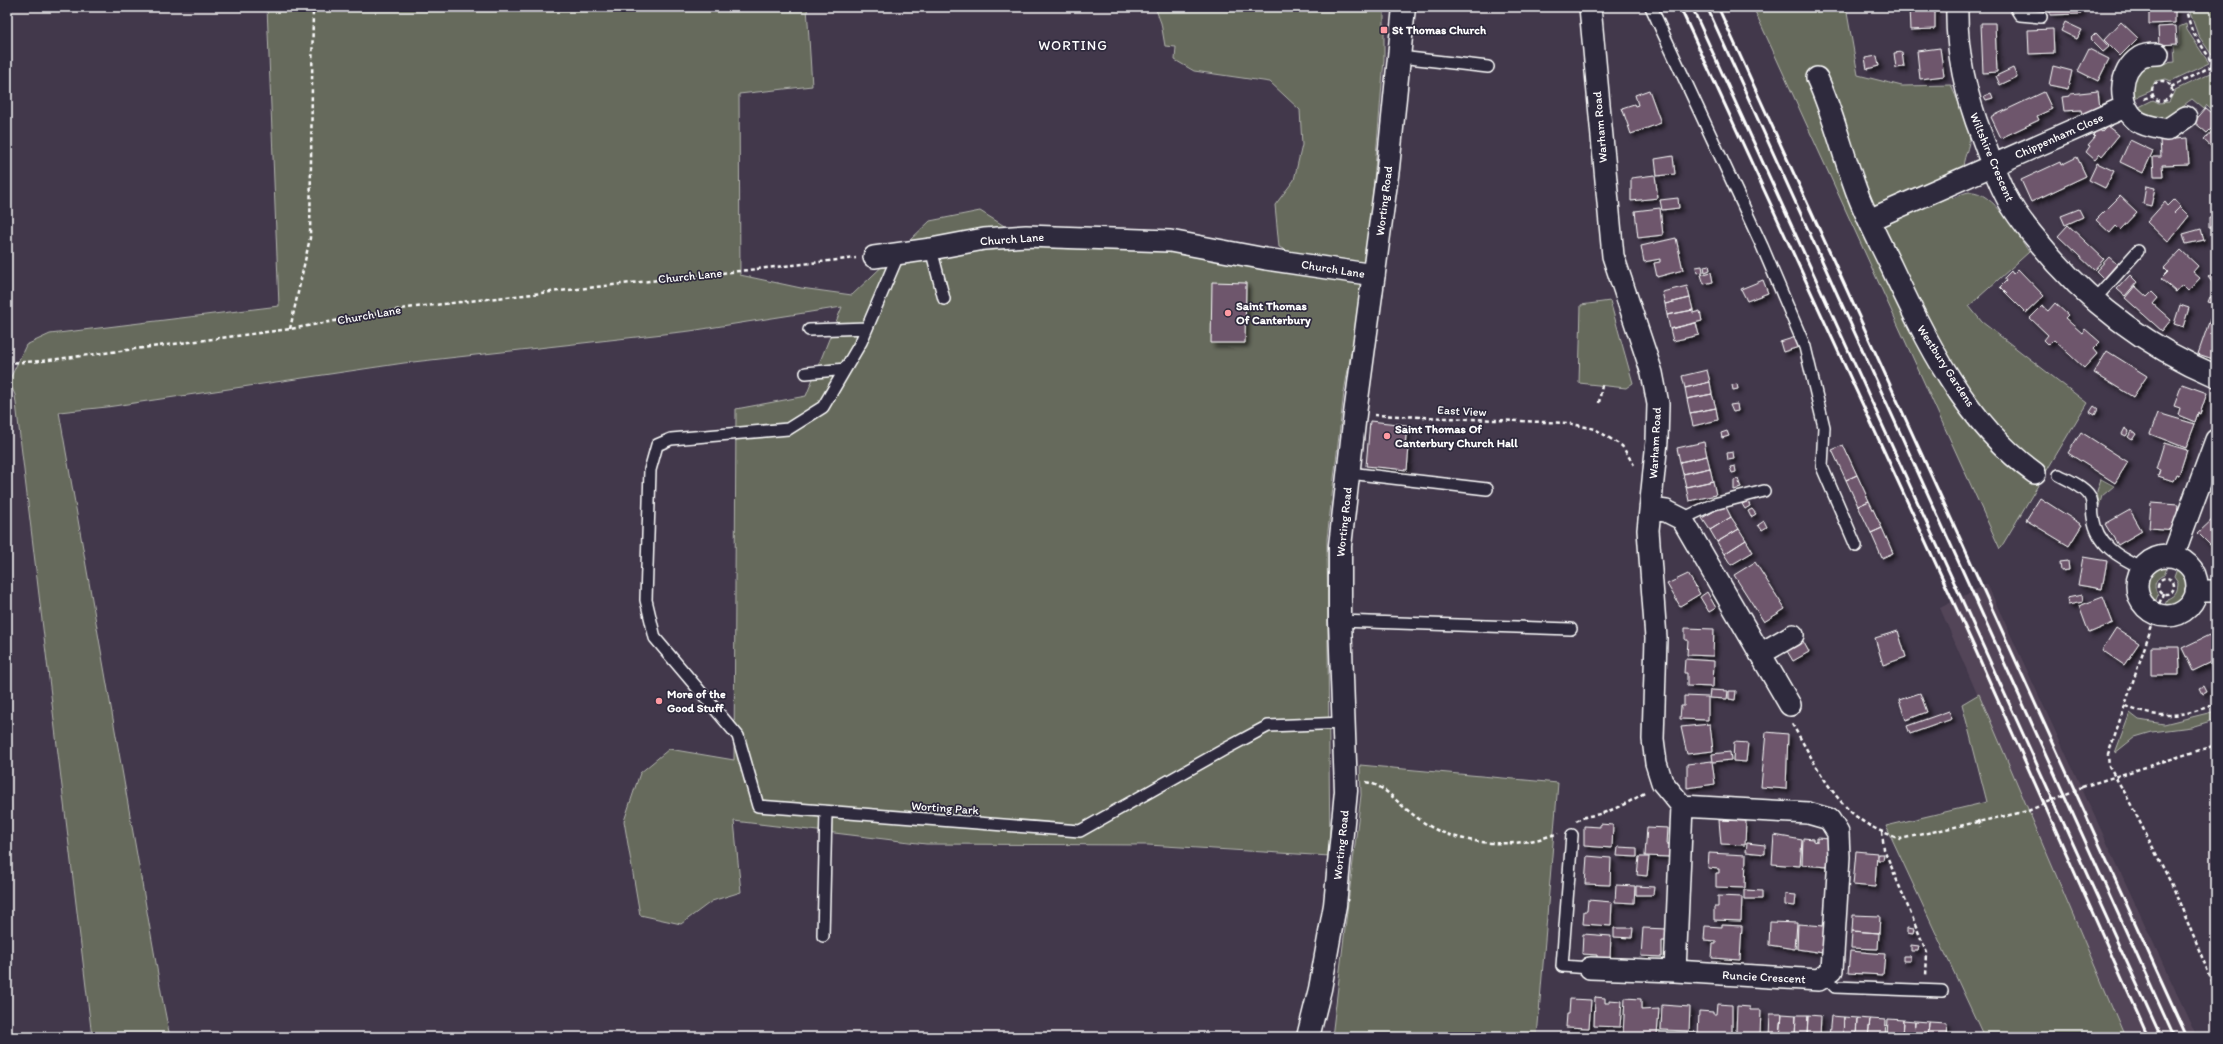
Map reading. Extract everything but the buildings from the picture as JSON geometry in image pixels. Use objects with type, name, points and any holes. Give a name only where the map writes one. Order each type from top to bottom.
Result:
[{"type":"main road","name":"Worting Road","points":[[1308,1037],[1320,989],[1335,905],[1346,791],[1345,723],[1340,620],[1340,546],[1400,57],[1404,7]]},
{"type":"street","name":"Warham Road","points":[[1590,7],[1613,256],[1652,373],[1658,404],[1651,509],[1648,530],[1656,638],[1653,739],[1656,763],[1662,782],[1682,806]]},
{"type":"street","name":"Wiltshire Crescent","points":[[1957,7],[1961,62],[1971,108],[2006,196],[2030,231],[2052,260],[2093,301],[2136,333],[2186,363],[2216,376]]},
{"type":"street","points":[[2158,54],[2141,56],[2133,62],[2126,74],[2122,88],[2125,107],[2138,122],[2167,130],[2186,117]]},
{"type":"street","name":"Westbury Gardens","points":[[1817,78],[1832,113],[1854,184],[1869,220],[1917,321],[1944,369],[1996,439],[2035,473]]},
{"type":"street","name":"Chippenham Close","points":[[1993,166],[2125,107]]},
{"type":"street","points":[[1869,220],[1993,166]]},
{"type":"street","name":"Church Lane","points":[[874,257],[931,249],[984,239],[1026,236],[1170,242],[1266,259],[1374,275]]},
{"type":"street","points":[[2173,556],[2216,440]]},
{"type":"street","points":[[1651,509],[1666,511],[1682,519],[1790,705]]},
{"type":"street","points":[[2173,556],[2184,561],[2192,569],[2196,580],[2206,591],[2181,612],[2169,616],[2156,614],[2144,606],[2138,596],[2138,579],[2142,568],[2156,557],[2173,556]]},
{"type":"street","points":[[1760,654],[1793,635]]},
{"type":"street","points":[[1675,971],[1682,806],[1808,813],[1829,818],[1838,833],[1839,856],[1832,970],[1825,976]]},
{"type":"street","name":"Runcie Crescent","points":[[1590,968],[1675,971],[1819,980],[1825,976]]},
{"type":"lane","points":[[1651,7],[1762,246],[1805,347],[1824,427],[1822,467],[1856,546]]},
{"type":"lane","points":[[2015,7],[2020,15],[2041,17]]},
{"type":"lane","points":[[1400,57],[1488,67]]},
{"type":"lane","points":[[931,249],[944,299]]},
{"type":"lane","points":[[2093,301],[2138,251]]},
{"type":"lane","points":[[806,373],[845,369],[866,328],[899,253]]},
{"type":"lane","points":[[810,330],[866,328]]},
{"type":"lane","name":"Worting Park","points":[[845,369],[823,407],[788,429],[671,439],[657,446],[650,470],[646,600],[655,638],[738,736],[758,806],[1080,831],[1226,748],[1268,726],[1345,723]]},
{"type":"lane","points":[[1349,473],[1487,489]]},
{"type":"lane","points":[[2059,475],[2086,492],[2091,498],[2092,517],[2097,535],[2107,547],[2122,559],[2142,568]]},
{"type":"lane","points":[[1682,519],[1714,504],[1764,491]]},
{"type":"lane","points":[[1340,620],[1571,629]]},
{"type":"lane","points":[[823,936],[826,812]]},
{"type":"lane","points":[[1572,835],[1562,966],[1590,968]]},
{"type":"lane","points":[[1825,976],[1835,987],[1942,991]]},
{"type":"path","points":[[290,329],[310,238],[313,7]]},
{"type":"path","points":[[2185,7],[2192,31],[2214,65],[2216,72]]},
{"type":"path","points":[[2171,87],[2214,65]]},
{"type":"path","points":[[2163,81],[2171,87],[2171,96],[2166,100],[2160,101],[2155,98],[2153,88],[2157,83],[2163,81]]},
{"type":"path","name":"Church Lane","points":[[7,363],[42,361],[290,329],[407,308],[874,257]]},
{"type":"path","points":[[1599,404],[1602,385]]},
{"type":"path","name":"East View","points":[[1355,414],[1464,420],[1568,423],[1595,429],[1622,446],[1638,471]]},
{"type":"path","points":[[2163,578],[2168,578],[2173,583],[2173,588],[2168,593],[2163,593],[2158,587],[2159,582],[2163,578]]},
{"type":"path","points":[[2163,593],[2126,706],[2108,754],[2109,767],[2173,887],[2216,991]]},
{"type":"path","points":[[2126,706],[2133,710],[2165,716],[2181,715],[2200,711],[2216,703]]},
{"type":"path","points":[[1900,839],[1978,820],[2028,810],[2082,787],[2115,778],[2136,768],[2216,745]]},
{"type":"path","points":[[1362,782],[1381,787],[1409,812],[1438,831],[1470,840],[1498,844],[1542,839],[1561,832]]},
{"type":"path","points":[[1571,824],[1588,814],[1603,813],[1622,806],[1647,792]]},
{"type":"path","points":[[1978,820],[1980,827]]},
{"type":"path","points":[[1882,832],[1884,849],[1927,952],[1925,990]]},
{"type":"shaded area","points":[[1987,584],[2197,1037],[2125,1037],[1940,608]]},
{"type":"green space","points":[[267,7],[807,7],[812,86],[739,94],[740,275],[801,288],[852,295],[930,221],[980,211],[1006,227],[1005,237],[1305,259],[1279,247],[1275,205],[1294,180],[1302,145],[1300,110],[1270,82],[1194,71],[1175,60],[1176,47],[1165,46],[1161,23],[1155,7],[1384,7],[1384,60],[1367,264],[1344,392],[1327,539],[1330,856],[1148,845],[926,844],[734,821],[741,892],[712,901],[681,924],[640,915],[624,821],[640,773],[669,749],[734,760],[736,409],[806,396],[842,307],[690,331],[404,363],[107,407],[59,412],[170,1037],[92,1037],[15,395],[9,381],[26,345],[50,334],[279,306]]},
{"type":"green space","points":[[1753,7],[1846,7],[1858,75],[1902,86],[1951,85],[1966,119],[1970,135],[1963,167],[1944,178],[1953,198],[1970,192],[1978,193],[1987,198],[2012,225],[2029,252],[1969,306],[1982,322],[2087,403],[2000,549]]},
{"type":"green space","points":[[2188,7],[2216,7],[2216,61],[2198,35]]},
{"type":"green space","points":[[2186,24],[2187,30],[2209,63],[2171,81],[2166,79],[2155,81],[2151,91],[2132,99],[2133,78],[2144,65],[2175,62],[2174,46],[2179,45],[2179,27]]},
{"type":"green space","points":[[2213,72],[2216,83],[2216,113],[2207,105],[2204,109],[2192,99],[2172,114],[2159,119],[2145,115],[2137,108],[2153,100],[2159,103],[2169,102],[2175,90]]},
{"type":"green space","points":[[1610,301],[1633,383],[1626,388],[1579,383],[1581,305]]},
{"type":"green space","points":[[2101,479],[2114,486],[2102,496],[2099,506],[2097,491]]},
{"type":"green space","points":[[2163,564],[2168,564],[2164,575],[2155,583],[2155,589],[2158,595],[2154,605],[2145,593],[2143,587],[2144,582],[2150,571]]},
{"type":"green space","points":[[2178,566],[2185,571],[2189,578],[2189,594],[2180,606],[2173,609],[2164,609],[2167,599],[2176,593],[2178,583],[2174,577]]},
{"type":"green space","points":[[1979,694],[2125,1037],[1984,1037],[1886,826],[1987,802],[1962,704]]},
{"type":"green space","points":[[2216,711],[2216,719],[2214,720],[2191,727],[2152,732],[2135,737],[2115,753],[2130,713],[2139,720],[2164,724]]},
{"type":"green space","points":[[1360,765],[1558,783],[1537,1037],[1332,1037],[1361,795]]},
{"type":"railway","points":[[1680,7],[1975,649],[2148,1037]]},
{"type":"railway","points":[[1692,7],[2161,1037]]},
{"type":"railway","points":[[1707,7],[2174,1037]]},
{"type":"railway","points":[[1718,7],[2187,1037]]},
{"type":"place","name":"St Thomas Church","points":[[1384,30]]},
{"type":"place","name":"Saint Thomas Of Canterbury","points":[[1228,313]]},
{"type":"place","name":"Saint Thomas Of Canterbury Church Hall","points":[[1387,436]]},
{"type":"place","name":"More of the Good Stuff","points":[[659,701]]},
{"type":"district","name":"WORTING","points":[[1073,45]]}]
